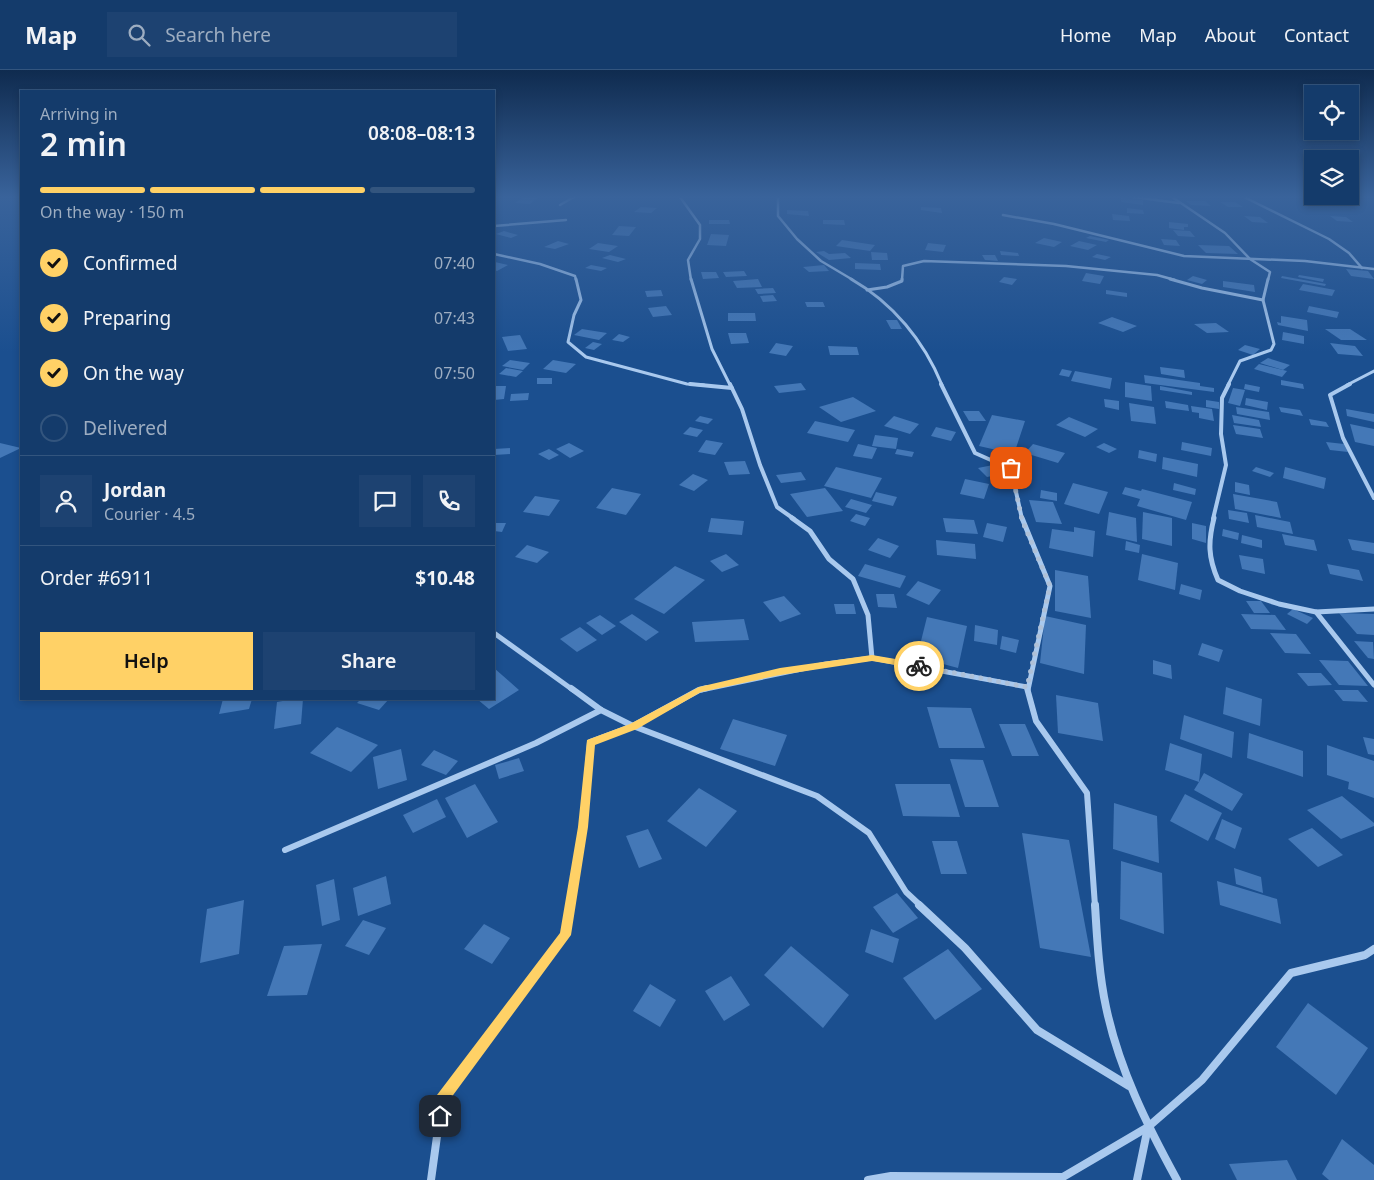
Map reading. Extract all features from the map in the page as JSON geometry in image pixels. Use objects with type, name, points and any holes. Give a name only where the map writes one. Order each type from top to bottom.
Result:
[{"type":"street","points":[[694,249],[688,260],[692,283],[712,349],[742,409],[760,465],[777,508],[810,531],[829,559],[853,579],[868,615],[872,658]]},
{"type":"street","points":[[808,249],[821,261],[867,290],[900,317],[934,366],[949,403],[975,453],[1011,468],[1022,520],[1050,586],[1027,687],[1036,721],[1087,793],[1094,910],[1106,1007],[1130,1086],[1148,1127],[1176,1180]]},
{"type":"street","points":[[1155,249],[1184,256],[1305,261],[1374,269]]},
{"type":"street","points":[[1241,249],[1250,259],[1270,272],[1263,300],[1274,344],[1271,350],[1240,360],[1222,398],[1221,434],[1226,465],[1210,534],[1210,561],[1218,580],[1240,591],[1279,604],[1316,612],[1362,608],[1374,609]]},
{"type":"street","points":[[1343,249],[1355,256],[1362,268]]},
{"type":"street","points":[[495,254],[532,262],[575,276],[581,300],[574,315],[568,342],[586,357],[687,384],[732,388]]},
{"type":"street","points":[[867,290],[887,287],[902,281],[904,266],[924,261],[1066,266],[1131,272],[1157,275],[1202,288],[1263,300]]},
{"type":"street","points":[[1374,371],[1330,395],[1343,438],[1374,498]]},
{"type":"street","points":[[1316,612],[1374,686]]},
{"type":"street","points":[[495,634],[601,710],[633,726],[817,796],[869,833],[906,892],[965,948],[1037,1030],[1130,1086]]},
{"type":"street","points":[[431,1180],[442,1100],[565,935],[583,827],[590,742],[633,726],[699,690],[780,672],[872,658],[1027,687]]},
{"type":"street","points":[[284,850],[536,743],[601,710]]},
{"type":"street","points":[[868,1180],[891,1176],[1063,1177],[1148,1127],[1202,1080],[1291,973],[1365,955],[1374,948]]},
{"type":"street","points":[[1137,1180],[1148,1127]]},
{"type":"building","points":[[589,249],[614,249],[609,252]]},
{"type":"building","points":[[855,249],[872,249],[870,251]]},
{"type":"building","points":[[926,249],[944,249],[943,252]]},
{"type":"building","points":[[1202,249],[1232,249],[1238,254],[1206,253]]},
{"type":"building","points":[[824,251],[829,254],[845,253],[851,258],[829,260],[816,252]]},
{"type":"building","points":[[1000,251],[1018,253],[1019,256],[1001,255]]},
{"type":"building","points":[[871,252],[887,253],[888,260],[872,260]]},
{"type":"building","points":[[1097,254],[1111,257],[1105,260],[1092,257]]},
{"type":"building","points":[[610,255],[626,259],[618,262],[602,258]]},
{"type":"building","points":[[982,255],[995,255],[998,261],[985,260]]},
{"type":"building","points":[[495,262],[508,265],[495,270]]},
{"type":"building","points":[[855,263],[880,264],[881,270],[855,269]]},
{"type":"building","points":[[591,265],[607,268],[601,271],[585,268]]},
{"type":"building","points":[[824,265],[829,271],[809,272],[803,267]]},
{"type":"building","points":[[1346,269],[1368,271],[1374,279],[1351,276]]},
{"type":"building","points":[[744,271],[747,276],[726,277],[723,272]]},
{"type":"building","points":[[701,272],[716,272],[719,278],[703,279]]},
{"type":"building","points":[[1086,273],[1104,276],[1100,284],[1082,281]]},
{"type":"building","points":[[1299,275],[1324,279],[1323,282],[1298,277]]},
{"type":"building","points":[[1193,276],[1207,280],[1202,284],[1187,280]]},
{"type":"building","points":[[1282,276],[1326,284],[1325,286],[1281,278]]},
{"type":"building","points":[[1004,277],[1017,279],[1012,285],[999,282]]},
{"type":"building","points":[[758,279],[762,287],[737,288],[733,281]]},
{"type":"building","points":[[1223,281],[1254,285],[1255,292],[1223,287]]},
{"type":"building","points":[[1303,284],[1335,290],[1332,296],[1299,290]]},
{"type":"building","points":[[773,288],[776,293],[758,294],[755,289]]},
{"type":"building","points":[[661,290],[663,296],[647,297],[645,291]]},
{"type":"building","points":[[1106,290],[1127,293],[1127,297],[1106,294]]},
{"type":"building","points":[[773,295],[777,301],[763,302],[760,296]]},
{"type":"building","points":[[805,302],[823,302],[825,307],[807,307]]},
{"type":"building","points":[[666,306],[672,315],[653,317],[648,308]]},
{"type":"building","points":[[1309,306],[1339,312],[1337,318],[1307,312]]},
{"type":"building","points":[[728,313],[755,313],[756,321],[728,321]]},
{"type":"building","points":[[1281,316],[1307,320],[1308,331],[1278,325],[1277,322],[1281,323]]},
{"type":"building","points":[[1112,317],[1137,326],[1123,332],[1098,323]]},
{"type":"building","points":[[886,320],[897,320],[902,329],[891,329]]},
{"type":"building","points":[[1216,323],[1229,332],[1207,333],[1194,324]]},
{"type":"building","points":[[582,329],[607,333],[599,340],[574,335]]},
{"type":"building","points":[[1325,329],[1350,329],[1367,340],[1341,340]]},
{"type":"building","points":[[1283,332],[1304,336],[1304,344],[1282,340]]},
{"type":"building","points":[[728,333],[746,333],[749,343],[731,344]]},
{"type":"building","points":[[619,334],[630,337],[623,342],[612,340]]},
{"type":"building","points":[[520,335],[527,349],[508,351],[502,337]]},
{"type":"building","points":[[593,342],[602,344],[594,350],[585,348]]},
{"type":"building","points":[[776,343],[793,346],[786,356],[769,353]]},
{"type":"building","points":[[1330,343],[1355,346],[1363,356],[1338,354]]},
{"type":"building","points":[[1245,345],[1260,349],[1253,355],[1238,350]]},
{"type":"building","points":[[828,346],[857,347],[859,355],[830,355]]},
{"type":"building","points":[[1268,358],[1290,365],[1283,370],[1260,363]]},
{"type":"building","points":[[510,360],[530,363],[523,370],[502,366]]},
{"type":"building","points":[[553,360],[576,364],[566,373],[543,369]]},
{"type":"building","points":[[1259,364],[1287,371],[1282,377],[1254,369]]},
{"type":"building","points":[[1160,367],[1184,370],[1185,378],[1161,374]]},
{"type":"building","points":[[506,368],[523,371],[516,377],[499,374]]},
{"type":"building","points":[[1062,369],[1072,371],[1069,377],[1059,375]]},
{"type":"building","points":[[1075,371],[1112,378],[1110,389],[1071,381]]},
{"type":"building","points":[[1144,375],[1200,383],[1200,386],[1214,388],[1214,392],[1145,383]]},
{"type":"building","points":[[537,378],[552,378],[552,384],[537,384]]},
{"type":"building","points":[[1281,380],[1303,384],[1304,389],[1281,385]]},
{"type":"building","points":[[1125,382],[1151,386],[1152,401],[1125,397]]},
{"type":"building","points":[[801,383],[806,390],[779,393],[774,386]]},
{"type":"building","points":[[1245,384],[1260,387],[1259,392],[1244,389]]},
{"type":"building","points":[[495,386],[506,386],[504,399],[495,400]]},
{"type":"building","points":[[1160,386],[1192,392],[1192,395],[1160,390]]},
{"type":"building","points":[[1233,388],[1245,390],[1240,406],[1228,403]]},
{"type":"building","points":[[529,393],[528,400],[510,401],[511,394]]},
{"type":"building","points":[[853,397],[876,411],[841,422],[819,407]]},
{"type":"building","points":[[1246,398],[1268,402],[1267,410],[1245,405]]},
{"type":"building","points":[[1104,399],[1119,401],[1119,410],[1105,407]]},
{"type":"building","points":[[1206,400],[1219,402],[1219,409],[1206,407]]},
{"type":"building","points":[[1165,401],[1188,405],[1189,411],[1166,408]]},
{"type":"building","points":[[1129,403],[1154,407],[1156,424],[1131,421]]},
{"type":"building","points":[[1191,406],[1212,409],[1214,421],[1199,418],[1199,413],[1192,412]]},
{"type":"building","points":[[1236,407],[1269,412],[1270,420],[1237,414]]},
{"type":"building","points":[[1279,407],[1300,410],[1303,416],[1281,412]]},
{"type":"building","points":[[1346,409],[1374,414],[1374,422],[1347,416]]},
{"type":"building","points":[[963,411],[979,411],[986,421],[969,421]]},
{"type":"building","points":[[992,415],[1025,421],[1014,454],[979,446]]},
{"type":"building","points":[[1232,415],[1259,420],[1261,427],[1234,423]]},
{"type":"building","points":[[700,416],[713,419],[708,424],[695,421]]},
{"type":"building","points":[[894,416],[919,424],[910,434],[884,426]]},
{"type":"building","points":[[1069,417],[1098,429],[1085,437],[1056,425]]},
{"type":"building","points":[[1309,419],[1326,422],[1329,427],[1311,425]]},
{"type":"building","points":[[815,421],[855,430],[848,442],[807,433]]},
{"type":"building","points":[[1350,424],[1374,429],[1374,446],[1355,442]]},
{"type":"building","points":[[1233,425],[1260,429],[1263,438],[1236,434]]},
{"type":"building","points":[[690,427],[703,430],[697,437],[683,434]]},
{"type":"building","points":[[936,427],[956,432],[951,441],[931,436]]},
{"type":"building","points":[[875,435],[898,438],[896,449],[872,446]]},
{"type":"building","points":[[706,440],[723,443],[715,455],[698,452]]},
{"type":"building","points":[[1182,442],[1212,448],[1211,456],[1181,450]]},
{"type":"building","points":[[1326,442],[1344,444],[1348,452],[1330,450]]},
{"type":"building","points":[[0,443],[20,448],[20,448],[0,458]]},
{"type":"building","points":[[569,443],[584,451],[570,458],[556,449]]},
{"type":"building","points":[[1104,443],[1117,449],[1109,453],[1096,447]]},
{"type":"building","points":[[858,444],[877,448],[872,459],[853,456]]},
{"type":"building","points":[[1033,444],[1065,453],[1058,463],[1025,453]]},
{"type":"building","points":[[510,448],[510,454],[495,455],[495,449]]},
{"type":"building","points":[[549,449],[559,455],[549,460],[538,454]]},
{"type":"building","points":[[897,449],[914,452],[912,457],[895,454]]},
{"type":"building","points":[[1139,450],[1157,454],[1156,462],[1138,458]]},
{"type":"building","points":[[1163,457],[1198,464],[1197,477],[1162,469]]},
{"type":"building","points":[[745,461],[750,474],[729,475],[724,462]]},
{"type":"building","points":[[993,465],[1002,474],[987,477],[978,468]]},
{"type":"building","points":[[836,467],[882,478],[871,498],[824,486]]},
{"type":"building","points":[[1256,467],[1274,473],[1270,477],[1252,471]]},
{"type":"building","points":[[1285,467],[1326,478],[1324,489],[1283,478]]},
{"type":"building","points":[[801,472],[806,480],[781,483],[776,475]]},
{"type":"building","points":[[693,474],[708,480],[694,491],[679,485]]},
{"type":"building","points":[[965,479],[989,484],[984,499],[960,494]]},
{"type":"building","points":[[1235,482],[1249,485],[1250,495],[1235,492]]},
{"type":"building","points":[[1073,483],[1108,492],[1099,514],[1064,504]]},
{"type":"building","points":[[1174,483],[1196,489],[1195,495],[1173,490]]},
{"type":"building","points":[[1125,487],[1141,491],[1142,489],[1192,502],[1186,520],[1137,506],[1140,499],[1122,494]]},
{"type":"building","points":[[612,488],[641,494],[626,515],[596,508]]},
{"type":"building","points":[[825,488],[843,511],[807,517],[790,494]]},
{"type":"building","points":[[1041,490],[1057,493],[1057,501],[1040,498]]},
{"type":"building","points":[[876,492],[897,497],[893,506],[872,501]]},
{"type":"building","points":[[1233,494],[1277,502],[1281,518],[1235,509]]},
{"type":"building","points":[[535,496],[560,500],[549,516],[523,512]]},
{"type":"building","points":[[851,499],[872,505],[866,513],[845,507]]},
{"type":"building","points":[[1029,500],[1053,502],[1062,524],[1036,522]]},
{"type":"building","points":[[1228,510],[1247,513],[1249,523],[1229,519]]},
{"type":"building","points":[[1109,512],[1136,518],[1137,542],[1106,535]]},
{"type":"building","points":[[1143,512],[1172,518],[1172,546],[1142,539]]},
{"type":"building","points":[[856,514],[870,518],[865,526],[850,521]]},
{"type":"building","points":[[1255,515],[1290,522],[1293,534],[1257,527]]},
{"type":"building","points":[[711,518],[744,521],[742,535],[708,532]]},
{"type":"building","points":[[943,518],[974,520],[978,534],[946,532]]},
{"type":"building","points":[[495,523],[506,523],[502,532],[495,531]]},
{"type":"building","points":[[987,523],[1007,527],[1003,542],[983,537]]},
{"type":"building","points":[[1192,523],[1206,526],[1206,543],[1192,539]]},
{"type":"building","points":[[1074,527],[1095,531],[1093,557],[1049,548],[1052,529],[1074,532]]},
{"type":"building","points":[[1223,529],[1239,533],[1238,540],[1222,536]]},
{"type":"building","points":[[1282,534],[1314,540],[1317,551],[1285,545]]},
{"type":"building","points":[[1242,535],[1262,540],[1262,548],[1241,543]]},
{"type":"building","points":[[878,538],[899,546],[890,558],[868,550]]},
{"type":"building","points":[[1348,539],[1374,543],[1374,554],[1352,550]]},
{"type":"building","points":[[936,540],[975,544],[976,559],[937,555]]},
{"type":"building","points":[[1126,541],[1140,545],[1139,553],[1125,550]]},
{"type":"building","points":[[527,545],[549,552],[537,563],[515,557]]},
{"type":"building","points":[[726,554],[739,565],[722,572],[710,561]]},
{"type":"building","points":[[1142,554],[1178,563],[1175,590],[1138,580]]},
{"type":"building","points":[[1239,555],[1263,559],[1265,574],[1242,569]]},
{"type":"building","points":[[865,564],[906,576],[900,588],[858,576]]},
{"type":"building","points":[[1327,564],[1359,570],[1363,581],[1330,574]]},
{"type":"building","points":[[675,566],[705,580],[664,614],[634,599]]},
{"type":"building","points":[[1055,570],[1088,576],[1091,618],[1055,611]]},
{"type":"building","points":[[918,581],[941,590],[929,605],[906,595]]},
{"type":"building","points":[[1181,584],[1202,590],[1200,600],[1179,594]]},
{"type":"building","points":[[876,594],[894,594],[897,608],[878,607]]},
{"type":"building","points":[[784,596],[801,614],[780,622],[763,602]]},
{"type":"building","points":[[1246,601],[1261,601],[1270,613],[1254,613]]},
{"type":"building","points":[[834,604],[854,604],[856,614],[836,614]]},
{"type":"building","points":[[1293,609],[1313,618],[1307,624],[1287,614]]},
{"type":"building","points":[[1339,613],[1374,614],[1374,635],[1357,634]]},
{"type":"building","points":[[632,614],[659,632],[646,641],[619,622]]},
{"type":"building","points":[[1241,614],[1275,615],[1286,630],[1251,629]]},
{"type":"building","points":[[600,615],[616,626],[602,635],[586,623]]},
{"type":"building","points":[[1045,616],[1086,625],[1084,674],[1040,663]]},
{"type":"building","points":[[927,617],[967,626],[958,668],[917,657]]},
{"type":"building","points":[[744,619],[749,640],[695,642],[692,622]]},
{"type":"building","points":[[975,625],[998,630],[997,645],[974,641]]},
{"type":"building","points":[[580,627],[597,640],[577,652],[560,639]]},
{"type":"building","points":[[1270,633],[1296,634],[1311,654],[1285,653]]},
{"type":"building","points":[[1002,636],[1019,640],[1016,653],[1000,649]]},
{"type":"building","points":[[1354,641],[1373,642],[1374,659],[1368,658]]},
{"type":"building","points":[[1202,643],[1223,650],[1219,662],[1198,655]]},
{"type":"building","points":[[1153,660],[1171,665],[1172,679],[1153,674]]},
{"type":"building","points":[[1319,660],[1348,661],[1368,686],[1339,685]]},
{"type":"building","points":[[495,669],[519,690],[489,709],[478,700],[495,700]]},
{"type":"building","points":[[1297,673],[1321,673],[1332,685],[1308,686]]},
{"type":"building","points":[[1226,687],[1262,699],[1260,726],[1223,714]]},
{"type":"building","points":[[1334,690],[1358,690],[1368,702],[1343,701]]},
{"type":"building","points":[[1056,695],[1098,703],[1103,741],[1058,733]]},
{"type":"building","points":[[223,700],[252,700],[249,709],[219,714]]},
{"type":"building","points":[[303,700],[301,724],[274,729],[277,702]]},
{"type":"building","points":[[360,700],[388,700],[379,710],[357,703]]},
{"type":"building","points":[[927,707],[971,708],[985,748],[939,748]]},
{"type":"building","points":[[1184,715],[1234,732],[1232,758],[1180,739]]},
{"type":"building","points":[[733,719],[787,735],[775,766],[720,749]]},
{"type":"building","points":[[999,724],[1025,724],[1039,756],[1012,756]]},
{"type":"building","points":[[337,727],[378,745],[351,772],[310,753]]},
{"type":"building","points":[[1249,733],[1303,751],[1303,777],[1247,758]]},
{"type":"building","points":[[1363,737],[1374,739],[1374,755],[1368,754]]},
{"type":"building","points":[[1170,743],[1202,754],[1199,782],[1165,770]]},
{"type":"building","points":[[1327,745],[1374,761],[1374,798],[1348,789],[1349,782],[1327,775]]},
{"type":"building","points":[[401,749],[407,780],[378,789],[373,757]]},
{"type":"building","points":[[434,750],[458,761],[446,775],[421,765]]},
{"type":"building","points":[[519,758],[524,771],[499,779],[495,765]]},
{"type":"building","points":[[950,759],[983,760],[999,807],[965,807]]},
{"type":"building","points":[[1204,773],[1243,794],[1232,811],[1194,790]]},
{"type":"building","points":[[475,784],[498,822],[467,838],[445,798]]},
{"type":"building","points":[[895,784],[950,784],[960,817],[903,816]]},
{"type":"building","points":[[699,788],[737,811],[706,847],[667,821]]},
{"type":"building","points":[[1185,794],[1222,813],[1208,841],[1170,821]]},
{"type":"building","points":[[1342,796],[1374,823],[1374,826],[1341,839],[1307,810]]},
{"type":"building","points":[[437,799],[446,817],[413,833],[403,815]]},
{"type":"building","points":[[1114,803],[1157,816],[1159,863],[1113,849]]},
{"type":"building","points":[[1222,819],[1242,828],[1235,849],[1215,839]]},
{"type":"building","points":[[1312,828],[1343,855],[1318,867],[1288,839]]},
{"type":"building","points":[[648,829],[662,859],[639,868],[626,836]]},
{"type":"building","points":[[1022,833],[1069,840],[1091,957],[1040,948]]},
{"type":"building","points":[[932,841],[957,841],[967,874],[941,874]]},
{"type":"building","points":[[1121,861],[1162,873],[1164,934],[1120,919]]},
{"type":"building","points":[[1234,868],[1261,877],[1263,893],[1236,884]]},
{"type":"building","points":[[386,876],[391,904],[358,916],[353,888]]},
{"type":"building","points":[[334,879],[340,920],[322,926],[316,885]]},
{"type":"building","points":[[1217,881],[1277,899],[1281,924],[1220,905]]},
{"type":"building","points":[[897,893],[918,918],[893,933],[873,907]]},
{"type":"building","points":[[244,900],[239,954],[200,963],[207,909]]},
{"type":"building","points":[[363,920],[386,928],[369,955],[345,946]]},
{"type":"building","points":[[484,924],[510,938],[492,964],[464,949]]},
{"type":"building","points":[[871,929],[899,939],[893,963],[865,952]]},
{"type":"building","points":[[322,944],[307,995],[267,996],[284,946]]},
{"type":"building","points":[[791,946],[849,995],[823,1028],[764,975]]},
{"type":"building","points":[[948,949],[982,989],[935,1020],[903,978]]},
{"type":"building","points":[[731,976],[750,1005],[724,1021],[705,991]]},
{"type":"building","points":[[650,984],[676,1000],[660,1027],[633,1011]]},
{"type":"building","points":[[1308,1003],[1368,1048],[1336,1095],[1276,1047]]},
{"type":"building","points":[[1342,1139],[1374,1165],[1374,1180],[1329,1180],[1322,1174]]},
{"type":"building","points":[[1287,1160],[1297,1180],[1237,1180],[1229,1164]]},
{"type":"way so far","points":[[919,666],[1027,687],[1050,586],[1022,520],[1011,468]]},
{"type":"route","points":[[440,1116],[442,1100],[565,935],[583,827],[590,742],[633,726],[699,690],[780,672],[872,658],[919,666]]}]
